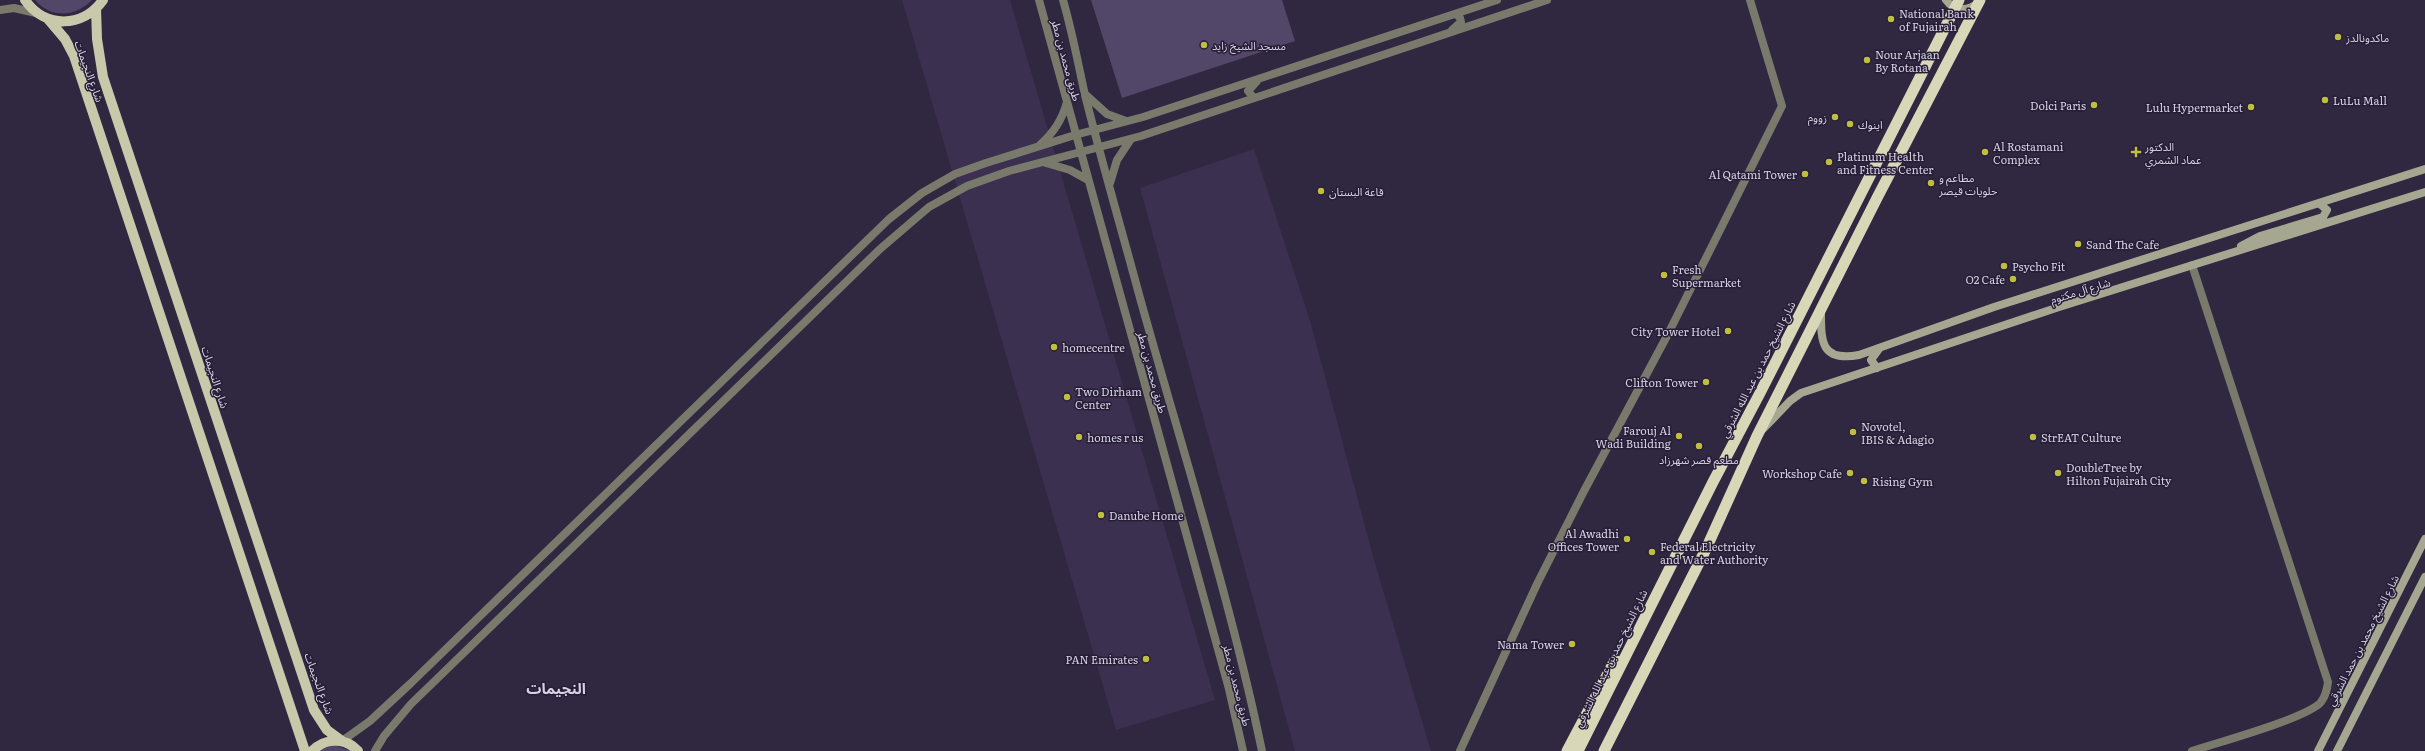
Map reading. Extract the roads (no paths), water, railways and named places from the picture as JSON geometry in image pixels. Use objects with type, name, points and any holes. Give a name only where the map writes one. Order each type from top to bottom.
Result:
[{"type":"highway","points":[[1604,751],[1706,548],[1757,436],[1821,308],[1980,1]]},
{"type":"highway","name":"شارع الشيخ حمد بن عبد الله الشرقي","points":[[1578,751],[1639,627],[1957,4]]},
{"type":"highway","points":[[1901,153],[1904,136],[1959,26],[1953,20],[1946,26]]},
{"type":"highway","points":[[1567,751],[1624,644],[1639,627]]},
{"type":"highway","points":[[1612,751],[1638,684]]},
{"type":"main road","points":[[25,0],[36,13],[48,19],[72,21],[86,16],[99,4]]},
{"type":"main road","points":[[1946,0],[1967,9]]},
{"type":"main road","points":[[1965,0],[1967,9],[1967,26]]},
{"type":"main road","points":[[1967,9],[1980,1]]},
{"type":"main road","name":"شارع النجيمات","points":[[99,4],[97,39],[103,77],[312,702],[327,730],[358,751]]},
{"type":"main road","name":"شارع النجيمات","points":[[48,19],[62,35],[74,56],[305,751]]},
{"type":"main road","name":"شارع آل مكتوم","points":[[1821,308],[1822,339],[1832,354],[1849,357],[1880,349],[1994,307],[2172,249],[2320,204],[2425,169]]},
{"type":"main road","name":"شارع آل مكتوم","points":[[1757,436],[1790,401],[1802,393],[2232,252],[2425,192]]},
{"type":"main road","points":[[2232,252],[2260,236],[2323,217],[2327,210],[2320,204]]},
{"type":"main road","points":[[1877,368],[1871,360],[1880,349]]},
{"type":"main road","name":"شارع الشيخ محمد بن حمد الشرقي","points":[[2318,751],[2425,539]]},
{"type":"main road","points":[[2337,751],[2425,577]]},
{"type":"main road","points":[[312,751],[324,743],[342,741]]},
{"type":"street","name":"طريق محمد بن مطر","points":[[1039,0],[1229,689],[1243,751]]},
{"type":"street","name":"طريق محمد بن مطر","points":[[1062,0],[1072,31],[1086,95],[1110,185],[1205,521],[1248,685],[1262,751]]},
{"type":"street","points":[[342,741],[370,721],[411,683],[890,219],[922,193],[955,174],[1075,134],[1126,122],[1257,80],[1497,0]]},
{"type":"street","points":[[375,751],[384,736],[411,704],[880,249],[929,207],[967,186],[1041,162],[1131,139],[1547,0]]},
{"type":"street","points":[[1460,751],[1537,584],[1584,491],[1668,334],[1782,106],[1750,0]]},
{"type":"street","points":[[0,10],[14,8],[36,13]]},
{"type":"street","points":[[1448,34],[1461,22],[1460,18],[1456,14]]},
{"type":"street","points":[[1254,98],[1248,91],[1257,80]]},
{"type":"street","points":[[1086,95],[1107,114],[1126,122]]},
{"type":"street","points":[[1037,147],[1055,129],[1067,101]]},
{"type":"street","points":[[1110,185],[1117,160],[1131,139]]},
{"type":"street","points":[[1041,162],[1070,170],[1088,180]]},
{"type":"street","points":[[2192,265],[2328,682],[2326,693],[2321,702],[2304,714],[2192,751]]},
{"type":"place","name":"National Bank of Fujairah","points":[[1891,19]]},
{"type":"place","name":"ماكدونالدز","points":[[2338,37]]},
{"type":"place","name":"مسجد الشيخ زايد","points":[[1204,45]]},
{"type":"place","name":"Nour Arjaan By Rotana","points":[[1867,60]]},
{"type":"place","name":"LuLu Mall","points":[[2325,100]]},
{"type":"place","name":"Dolci Paris","points":[[2094,105]]},
{"type":"place","name":"Lulu Hypermarket","points":[[2251,107]]},
{"type":"place","name":"زووم","points":[[1835,117]]},
{"type":"place","name":"اينوك","points":[[1850,124]]},
{"type":"place","name":"Al Rostamani Complex","points":[[1985,152]]},
{"type":"place","name":"الدكتور عماد الشمري","points":[[2136,152]]},
{"type":"place","name":"Platinum Health and Fitness Center","points":[[1829,162]]},
{"type":"place","name":"Al Qatami Tower","points":[[1805,174]]},
{"type":"place","name":"مطاعم و حلويات قيصر","points":[[1931,183]]},
{"type":"place","name":"قاعة البستان","points":[[1321,191]]},
{"type":"place","name":"Sand The Cafe","points":[[2078,244]]},
{"type":"place","name":"Psycho Fit","points":[[2004,266]]},
{"type":"place","name":"Fresh Supermarket","points":[[1664,275]]},
{"type":"place","name":"O2 Cafe","points":[[2013,279]]},
{"type":"place","name":"City Tower Hotel","points":[[1728,331]]},
{"type":"place","name":"homecentre","points":[[1054,347]]},
{"type":"place","name":"Clifton Tower","points":[[1706,382]]},
{"type":"place","name":"Two Dirham Center","points":[[1067,397]]},
{"type":"place","name":"Novotel, IBIS & Adagio","points":[[1853,432]]},
{"type":"place","name":"Farouj Al Wadi Building","points":[[1679,436]]},
{"type":"place","name":"homes r us","points":[[1079,437]]},
{"type":"place","name":"StrEAT Culture","points":[[2033,437]]},
{"type":"place","name":"مطعم قصر شهرزاد","points":[[1699,446]]},
{"type":"place","name":"Workshop Cafe","points":[[1850,473]]},
{"type":"place","name":"DoubleTree by Hilton Fujairah City","points":[[2058,473]]},
{"type":"place","name":"Rising Gym","points":[[1864,481]]},
{"type":"place","name":"Danube Home","points":[[1101,515]]},
{"type":"place","name":"Al Awadhi Offices Tower","points":[[1627,539]]},
{"type":"place","name":"Federal Electricity and Water Authority","points":[[1652,552]]},
{"type":"place","name":"Nama Tower","points":[[1572,644]]},
{"type":"place","name":"PAN Emirates","points":[[1146,659]]},
{"type":"district","name":"النجيمات","points":[[556,687]]}]
